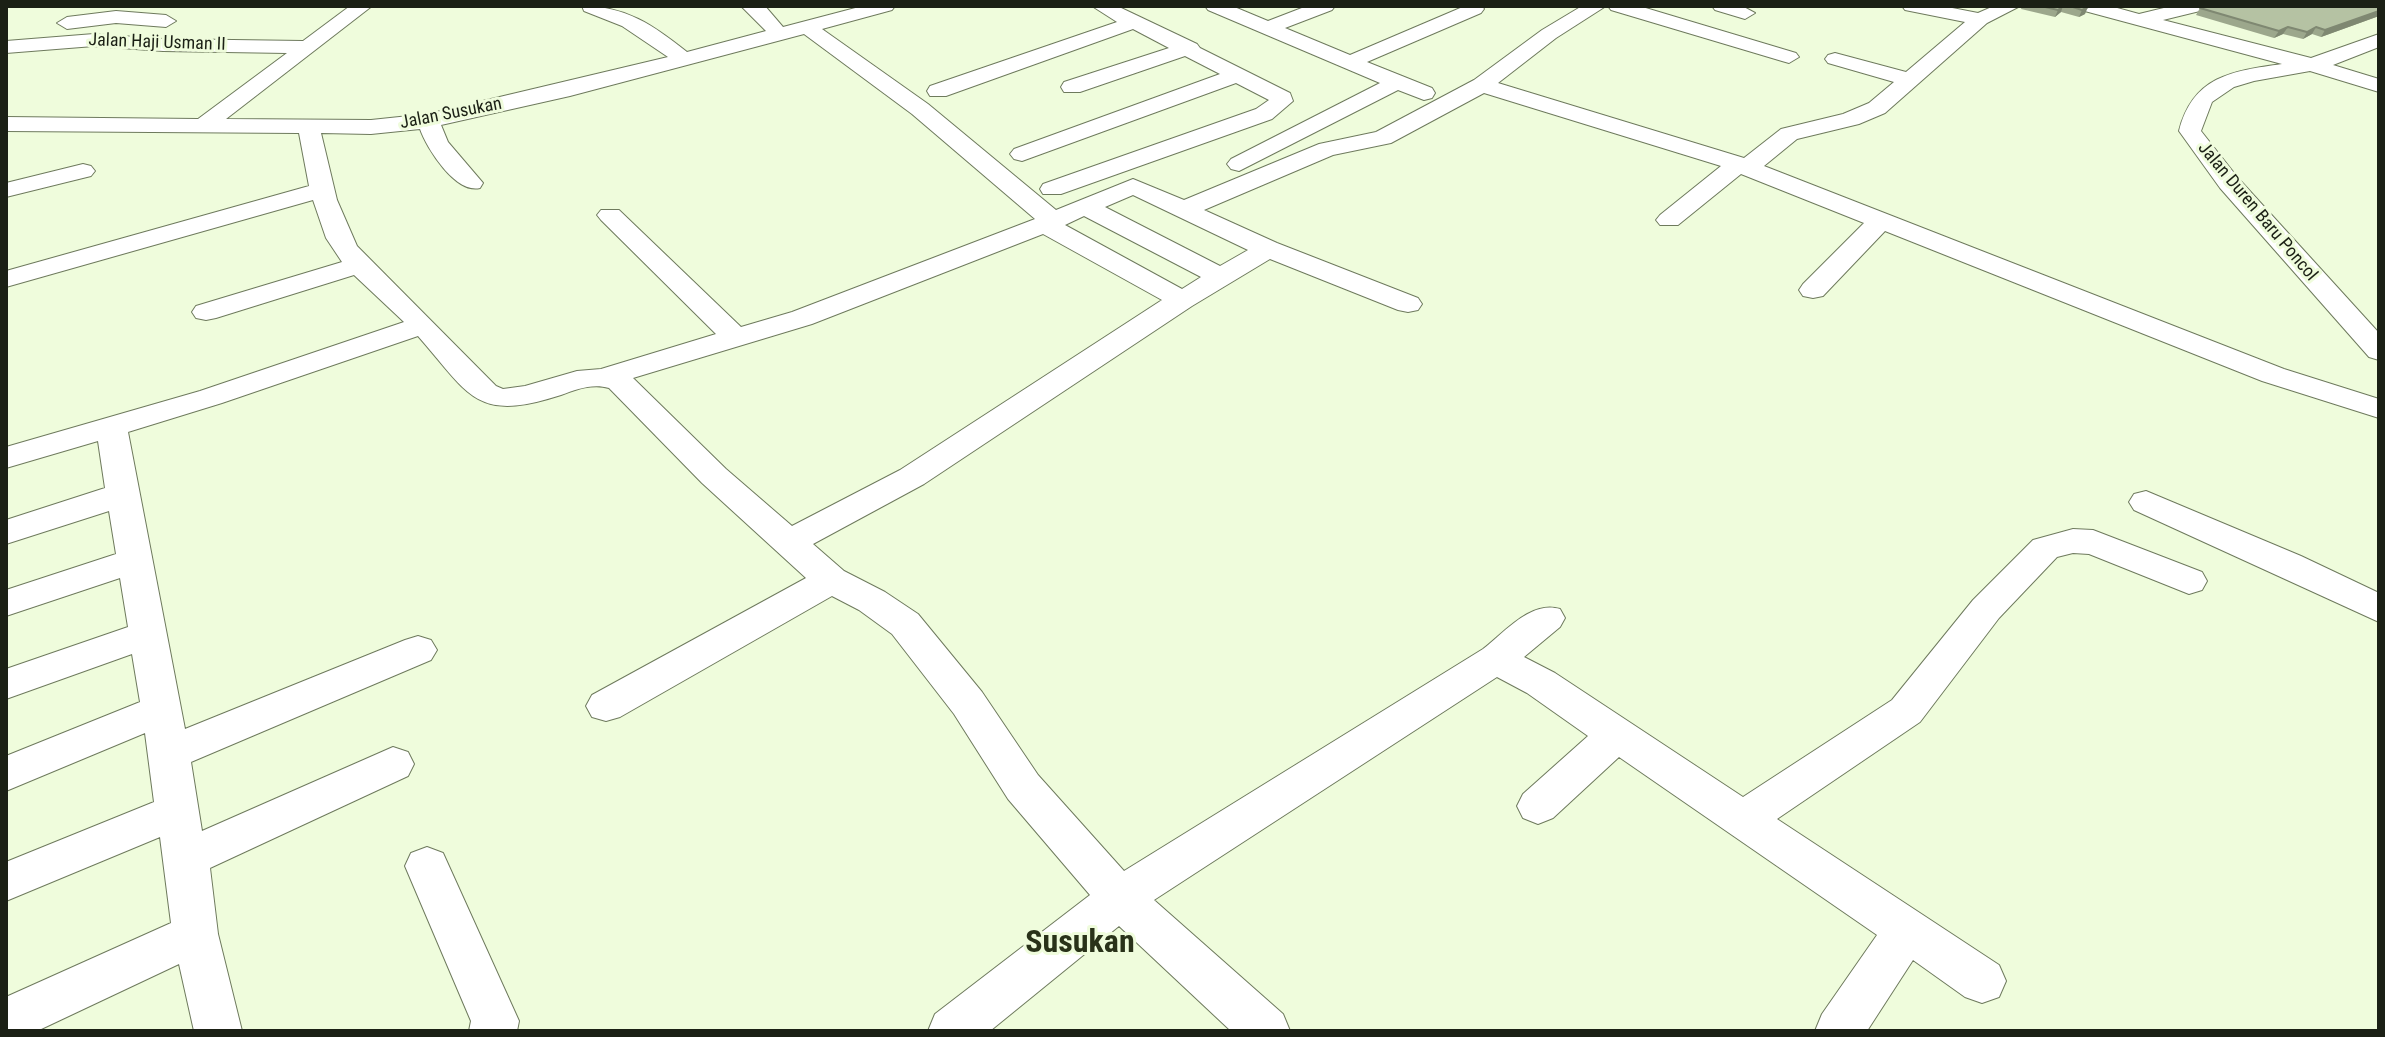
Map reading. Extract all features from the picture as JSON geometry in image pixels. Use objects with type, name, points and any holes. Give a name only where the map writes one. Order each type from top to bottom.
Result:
[{"type":"street","points":[[204,125],[362,6]]},
{"type":"street","points":[[751,6],[760,11],[778,34]]},
{"type":"street","name":"Jalan Susukan","points":[[6,124],[371,127],[428,121],[562,91],[778,34],[806,26],[829,12],[885,6]]},
{"type":"street","points":[[1052,189],[1264,114],[1282,101],[1282,98],[1190,48],[1102,6]]},
{"type":"street","points":[[1215,6],[1424,93]]},
{"type":"street","points":[[1267,28],[1325,6]]},
{"type":"street","points":[[1559,6],[1589,10]]},
{"type":"street","points":[[1618,6],[1789,57]]},
{"type":"street","points":[[1722,6],[1745,13]]},
{"type":"street","points":[[1912,6],[1980,19]]},
{"type":"street","points":[[1669,220],[1789,134],[1851,119],[1877,108],[1980,19],[2010,6]]},
{"type":"street","points":[[2088,6],[2312,65],[2379,86]]},
{"type":"street","points":[[2141,19],[2197,6]]},
{"type":"street","points":[[591,7],[617,14],[641,26],[682,58]]},
{"type":"street","points":[[1348,63],[1474,9]]},
{"type":"street","points":[[1185,209],[1327,149],[1383,138],[1482,85],[1549,34],[1589,10]]},
{"type":"street","points":[[6,32],[116,17],[166,21]]},
{"type":"street","points":[[938,91],[1135,22]]},
{"type":"street","points":[[806,26],[920,109],[1049,222],[1182,300]]},
{"type":"street","name":"Jalan Haji Usman II","points":[[6,47],[94,40],[163,45],[308,47]]},
{"type":"street","name":"Jalan Duren Baru Poncol","points":[[2379,40],[2312,65],[2237,80],[2223,86],[2203,97],[2194,112],[2190,131],[2229,183],[2379,351]]},
{"type":"street","points":[[1072,87],[1190,48]]},
{"type":"street","points":[[1835,59],[1911,80]]},
{"type":"street","points":[[1022,154],[1238,75]]},
{"type":"street","points":[[1199,185],[1389,87],[1392,80]]},
{"type":"street","points":[[1482,85],[1742,166],[2273,375],[2379,409]]},
{"type":"street","points":[[428,121],[437,144],[471,183]]},
{"type":"street","points":[[309,127],[312,155],[337,236],[359,265],[423,325],[481,390],[499,398],[522,398],[608,376],[802,318],[1133,186],[1268,249],[1408,304]]},
{"type":"street","points":[[6,190],[83,171]]},
{"type":"street","points":[[6,279],[324,189]]},
{"type":"street","points":[[1084,206],[1221,277]]},
{"type":"street","points":[[610,215],[735,337]]},
{"type":"street","points":[[1813,290],[1879,222]]},
{"type":"street","points":[[788,543],[939,461],[1182,300],[1268,249]]},
{"type":"street","points":[[206,312],[359,265]]},
{"type":"street","points":[[6,458],[354,351],[423,325]]},
{"type":"street","points":[[608,376],[620,382],[714,476],[831,580],[872,601],[905,624],[968,703],[1023,787],[1120,898],[1266,1031]]},
{"type":"street","points":[[111,427],[159,711],[169,753],[176,812],[187,858],[195,934],[218,1031]]},
{"type":"street","points":[[6,532],[121,495]]},
{"type":"street","points":[[2146,502],[2289,565],[2379,609]]},
{"type":"street","points":[[1743,819],[1906,711],[1986,609],[2045,548],[2073,541],[2093,542],[2189,581]]},
{"type":"street","points":[[6,603],[133,561]]},
{"type":"street","points":[[606,706],[831,580]]},
{"type":"street","points":[[952,1031],[1120,898],[1496,659],[1547,618]]},
{"type":"street","points":[[6,684],[146,635]]},
{"type":"street","points":[[169,753],[418,650]]},
{"type":"street","points":[[1496,659],[1541,683],[1982,981]]},
{"type":"street","points":[[6,774],[159,711]]},
{"type":"street","points":[[1538,806],[1617,734]]},
{"type":"street","points":[[187,858],[393,764]]},
{"type":"street","points":[[6,882],[176,812]]},
{"type":"street","points":[[427,866],[495,1021],[493,1031]]},
{"type":"street","points":[[1839,1031],[1907,930]]},
{"type":"street","points":[[6,1021],[195,934]]},
{"type":"building","points":[[2041,6],[2063,6],[2058,10]]},
{"type":"building","points":[[2379,6],[2379,11],[2325,30],[2316,27],[2307,32],[2288,27],[2279,31],[2200,8]]},
{"type":"district","name":"Susukan","points":[[1080,944]]}]
